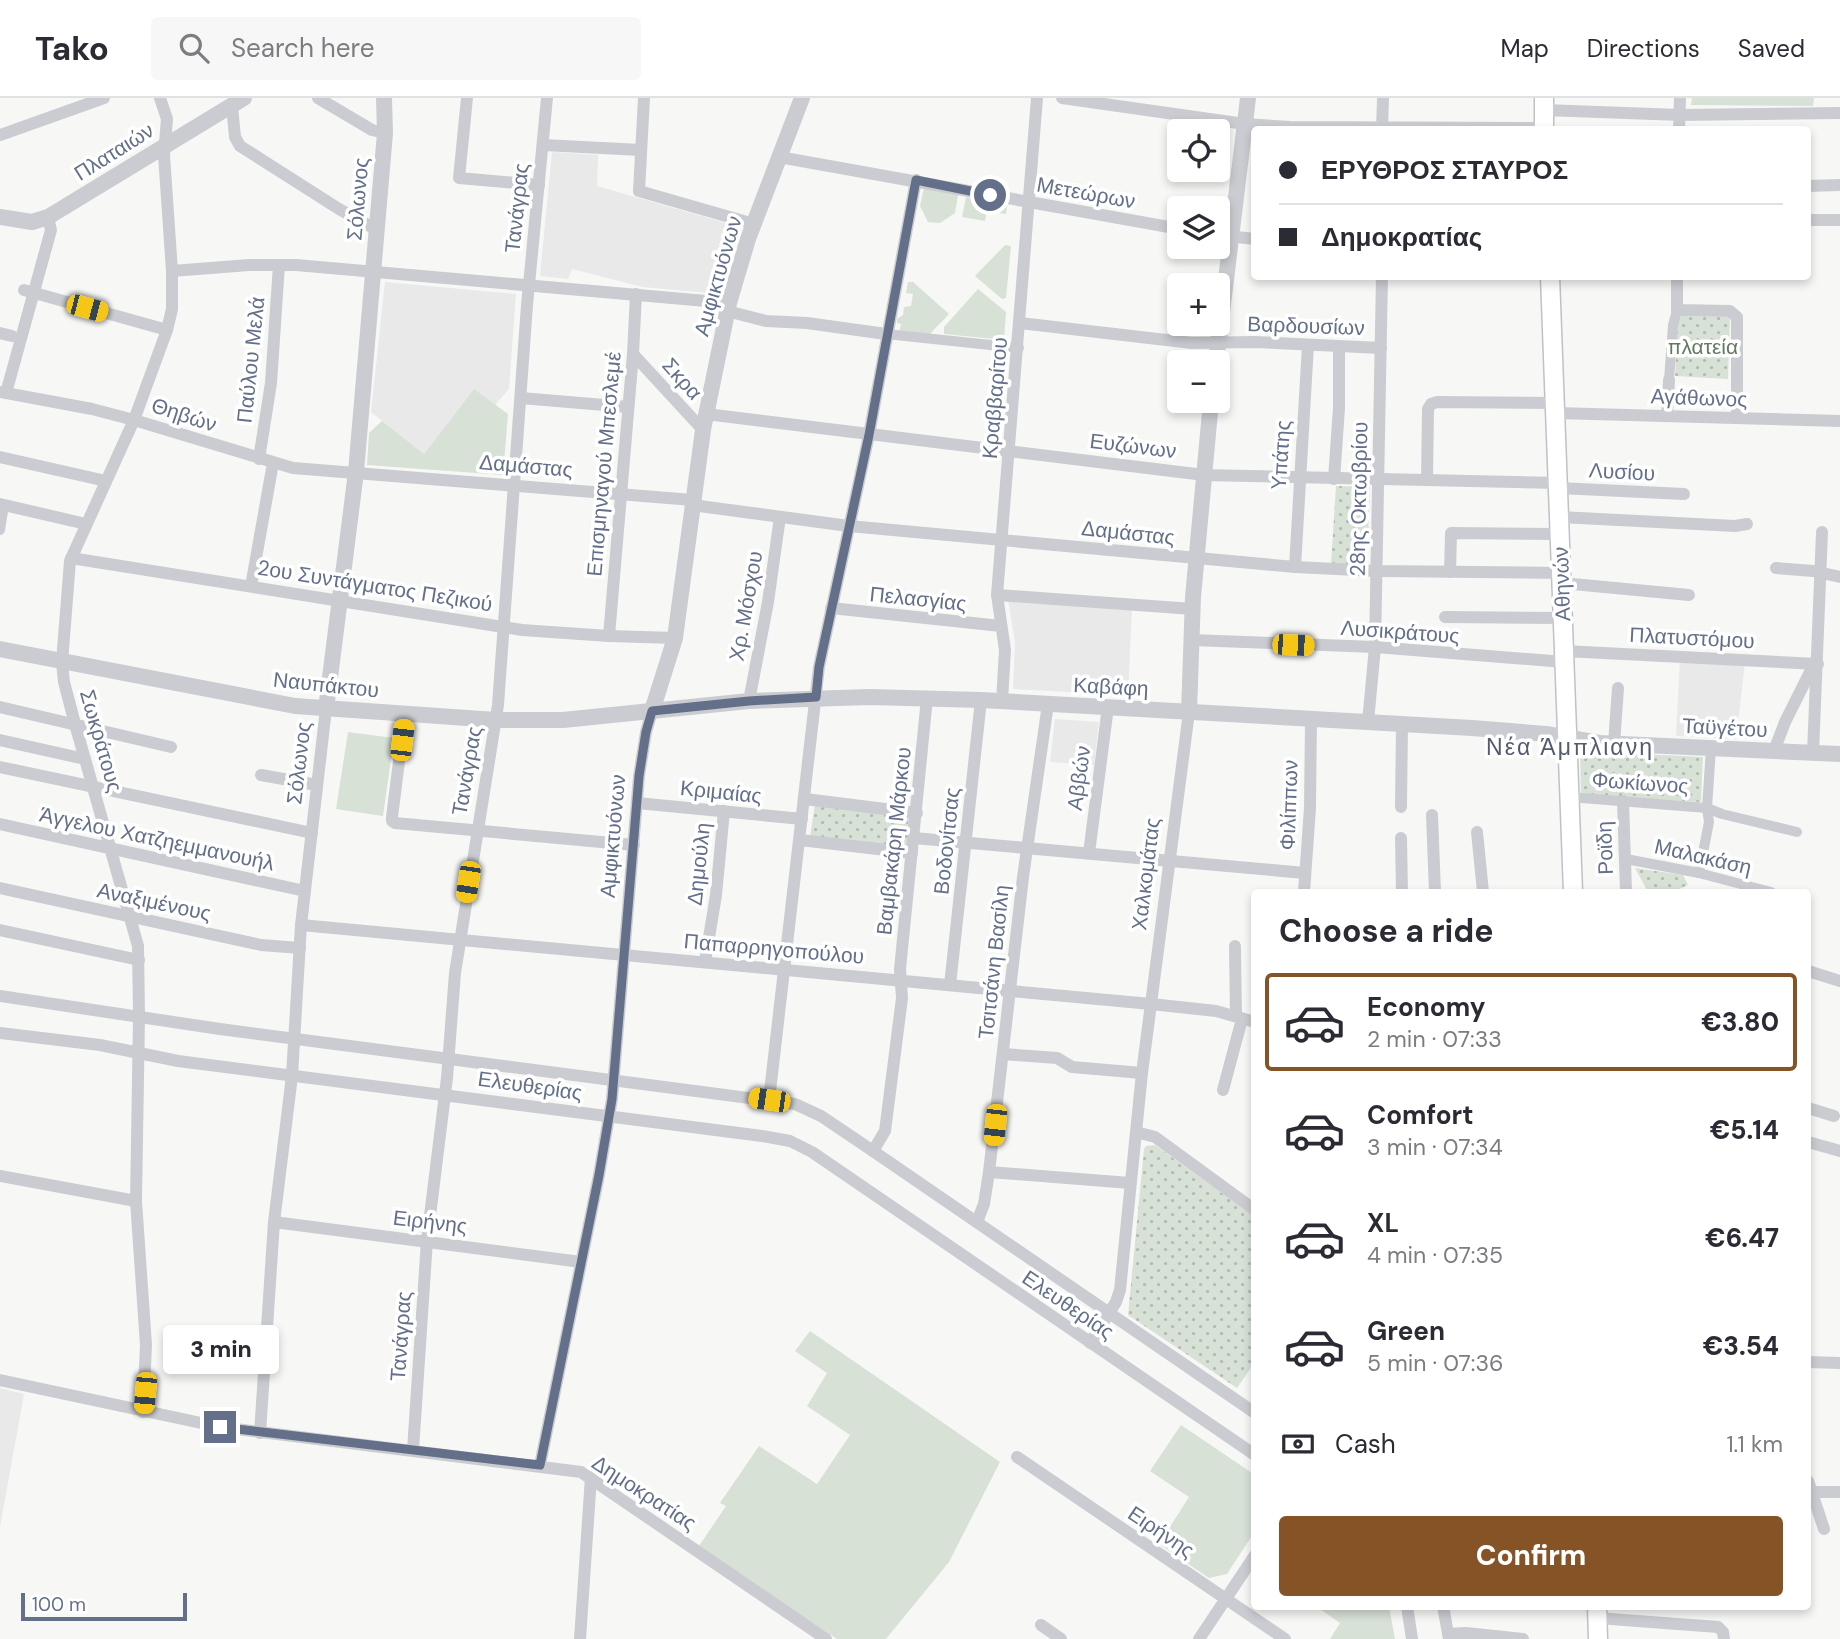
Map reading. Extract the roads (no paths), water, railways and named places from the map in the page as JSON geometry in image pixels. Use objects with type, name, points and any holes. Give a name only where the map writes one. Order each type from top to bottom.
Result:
[{"type":"main road","name":"Αθηνών","points":[[1550,280],[1573,889]]},
{"type":"main road","points":[[1597,1612],[1598,1639]]},
{"type":"street","points":[[0,135],[104,98]]},
{"type":"street","name":"Σωκράτους","points":[[143,1412],[146,1345],[136,1201],[139,960],[131,917],[64,682],[62,662],[71,558],[134,420],[167,330],[173,303],[164,146],[167,119],[160,98]]},
{"type":"street","points":[[318,98],[372,130],[385,133]]},
{"type":"street","name":"Σόλωνος","points":[[260,1433],[274,1222],[296,1038],[301,925],[356,472],[385,133],[384,98]]},
{"type":"street","points":[[467,98],[460,178],[539,185]]},
{"type":"street","name":"Τανάγρας","points":[[413,1450],[428,1240],[459,940],[496,720],[516,485],[528,286],[547,98]]},
{"type":"street","points":[[644,98],[639,191],[754,224]]},
{"type":"street","name":"Αμφικτυόνων","points":[[540,1465],[610,1117],[637,803],[646,732],[675,638],[706,414],[728,307],[754,224],[802,98]]},
{"type":"street","name":"Κραββαρίτου","points":[[1002,701],[1005,650],[998,595],[1037,98]]},
{"type":"street","points":[[1062,98],[1245,124],[1300,126]]},
{"type":"street","points":[[1230,208],[1248,98]]},
{"type":"street","points":[[1382,126],[1383,98]]},
{"type":"street","points":[[1679,126],[1680,98]]},
{"type":"street","points":[[238,102],[235,137],[240,146],[377,230]]},
{"type":"street","name":"Πλαταιών","points":[[0,217],[32,222],[48,217],[238,102]]},
{"type":"street","points":[[1419,126],[1544,116],[1840,114]]},
{"type":"street","points":[[543,145],[641,150]]},
{"type":"street","name":"Μετεώρων","points":[[779,157],[1167,227]]},
{"type":"street","points":[[769,1100],[819,667],[869,435],[916,180]]},
{"type":"street","points":[[1811,186],[1840,185]]},
{"type":"street","points":[[3,392],[29,291],[51,230],[48,217]]},
{"type":"street","points":[[1811,220],[1840,220]]},
{"type":"street","points":[[1230,236],[1251,239]]},
{"type":"street","points":[[1218,350],[1224,259]]},
{"type":"street","points":[[172,271],[279,265],[636,294],[728,307],[766,321],[807,323],[1018,348]]},
{"type":"street","name":"Παύλου Μελά","points":[[259,459],[271,383],[279,265]]},
{"type":"street","name":"28ης Οκτωβρίου","points":[[1368,722],[1375,648],[1382,280]]},
{"type":"street","points":[[1667,416],[1677,280]]},
{"type":"street","points":[[29,291],[167,330]]},
{"type":"street","name":"Επισμηναγού Μπεσλεμέ","points":[[609,636],[636,294]]},
{"type":"street","points":[[1676,310],[1735,313],[1738,320],[1738,418]]},
{"type":"street","name":"Βαρδουσίων","points":[[1020,323],[1192,342],[1381,348]]},
{"type":"street","name":"Υπάτης","points":[[1295,567],[1308,345]]},
{"type":"street","points":[[1334,479],[1339,408],[1339,347]]},
{"type":"street","name":"Σκρα","points":[[633,354],[703,430]]},
{"type":"street","name":"Θηβών","points":[[3,392],[134,420],[293,468],[356,472]]},
{"type":"street","points":[[521,398],[628,407]]},
{"type":"street","name":"Αγάθωνος","points":[[1427,480],[1428,409],[1431,404],[1437,402],[1667,416],[1840,421]]},
{"type":"street","name":"Χαλκομάτας","points":[[1090,1343],[1109,1314],[1119,1290],[1142,1073],[1189,712],[1193,609],[1210,413]]},
{"type":"street","name":"Ευζώνων","points":[[706,414],[1204,475],[1558,485]]},
{"type":"street","points":[[0,457],[106,481]]},
{"type":"street","points":[[251,586],[273,463]]},
{"type":"street","name":"Δαμάστας","points":[[356,472],[620,493],[849,526],[1002,541],[1295,567],[1561,578],[1689,596]]},
{"type":"street","name":"Λυσίου","points":[[1558,485],[1684,494]]},
{"type":"street","points":[[0,530],[2,505],[86,524]]},
{"type":"street","name":"Χρ. Μόσχου","points":[[749,701],[768,602],[780,517]]},
{"type":"street","points":[[1450,572],[1451,533],[1560,526],[1747,524]]},
{"type":"street","points":[[1813,753],[1822,532]]},
{"type":"street","name":"2ου Συντάγματος Πεζικού","points":[[71,558],[505,625],[522,630],[675,638]]},
{"type":"street","points":[[1776,568],[1813,571],[1840,577]]},
{"type":"street","points":[[998,595],[1193,609]]},
{"type":"street","name":"Πελασγίας","points":[[831,608],[1001,626]]},
{"type":"street","points":[[1445,617],[1563,618]]},
{"type":"street","name":"Λυσικράτους","points":[[1191,640],[1564,657]]},
{"type":"street","name":"Ναυπάκτου","points":[[0,649],[257,699],[326,709],[496,720],[563,720],[652,711]]},
{"type":"street","name":"Πλατυστόμου","points":[[1564,657],[1816,663]]},
{"type":"street","points":[[1773,751],[1816,663]]},
{"type":"street","points":[[1614,744],[1618,688]]},
{"type":"street","name":"Καβάφη","points":[[652,711],[816,697],[927,698],[1472,728],[1567,737]]},
{"type":"street","name":"Βαμβακάρη Μάρκου","points":[[873,1151],[885,1131],[902,998],[900,980],[927,698]]},
{"type":"street","name":"Βοδονίτσας","points":[[950,985],[981,700]]},
{"type":"street","name":"Τσιτσάνη Βασίλη","points":[[977,1223],[984,1204],[989,1172],[1026,848],[1048,704]]},
{"type":"street","points":[[0,707],[171,747]]},
{"type":"street","name":"Αββών","points":[[1088,853],[1108,707]]},
{"type":"street","points":[[405,714],[392,821],[395,823],[634,845]]},
{"type":"street","name":"Φιλίππων","points":[[1304,889],[1310,808],[1311,719]]},
{"type":"street","points":[[1401,807],[1402,724]]},
{"type":"street","name":"Ταϋγέτου","points":[[1567,737],[1614,744],[1840,754]]},
{"type":"street","points":[[0,740],[85,759]]},
{"type":"street","points":[[1699,873],[1709,822],[1707,808],[1711,748]]},
{"type":"street","points":[[0,767],[312,834]]},
{"type":"street","points":[[261,775],[317,785]]},
{"type":"street","name":"Φωκίωνος","points":[[1569,797],[1707,808],[1797,832]]},
{"type":"street","points":[[804,799],[916,813]]},
{"type":"street","name":"Ροϊδη","points":[[1623,801],[1626,889]]},
{"type":"street","name":"Κριμαίας","points":[[637,803],[802,819]]},
{"type":"street","name":"Δημούλη","points":[[705,962],[716,895],[724,811]]},
{"type":"street","points":[[1432,815],[1435,889]]},
{"type":"street","name":"Άγγελου Χατζηεμμανουήλ","points":[[0,824],[305,891]]},
{"type":"street","points":[[1477,832],[1483,889]]},
{"type":"street","points":[[914,838],[1305,873]]},
{"type":"street","points":[[1401,838],[1402,889]]},
{"type":"street","points":[[800,841],[912,853]]},
{"type":"street","name":"Μαλακάση","points":[[1626,859],[1699,873],[1760,889]]},
{"type":"street","name":"Αναξιμένους","points":[[0,888],[261,945],[300,948]]},
{"type":"street","name":"Παπαρρηγοπούλου","points":[[301,925],[1151,1004],[1216,1011],[1244,1019]]},
{"type":"street","points":[[0,930],[139,960]]},
{"type":"street","points":[[1223,1090],[1244,1019],[1235,946]]},
{"type":"street","points":[[1811,972],[1840,981]]},
{"type":"street","name":"Ελευθερίας","points":[[0,996],[448,1059],[769,1100],[807,1108],[1251,1410]]},
{"type":"street","name":"Ελευθερίας","points":[[0,1033],[100,1045],[178,1061],[762,1136],[800,1145],[1251,1452]]},
{"type":"street","points":[[1003,1054],[1056,1058],[1072,1067],[1142,1073]]},
{"type":"street","points":[[1811,1109],[1834,1116]]},
{"type":"street","points":[[1136,1132],[1155,1137],[1251,1207]]},
{"type":"street","points":[[1811,1143],[1840,1151]]},
{"type":"street","points":[[989,1172],[1130,1183]]},
{"type":"street","points":[[0,1175],[136,1201]]},
{"type":"street","name":"Ειρήνης","points":[[274,1222],[428,1240],[580,1262]]},
{"type":"street","points":[[1811,1362],[1840,1363]]},
{"type":"street","name":"Δημοκρατίας","points":[[0,1380],[205,1425],[572,1469],[591,1477],[826,1639]]},
{"type":"street","name":"Ειρήνης","points":[[1017,1457],[1285,1639]]},
{"type":"street","points":[[580,1639],[591,1477]]},
{"type":"street","points":[[1811,1489],[1840,1492]]},
{"type":"street","points":[[1811,1494],[1824,1529]]},
{"type":"street","points":[[1199,1639],[1251,1561]]},
{"type":"street","points":[[1407,1610],[1412,1639]]},
{"type":"street","points":[[1444,1610],[1448,1636],[1466,1633],[1522,1639]]},
{"type":"street","points":[[1597,1612],[1718,1627],[1723,1632],[1724,1639]]},
{"type":"street","points":[[1041,1625],[1061,1639]]},
{"type":"district","name":"Νέα Άμπλιανη","points":[[1570,747]]},
{"type":"park label","name":"πλατεία","points":[[1703,347]]}]
